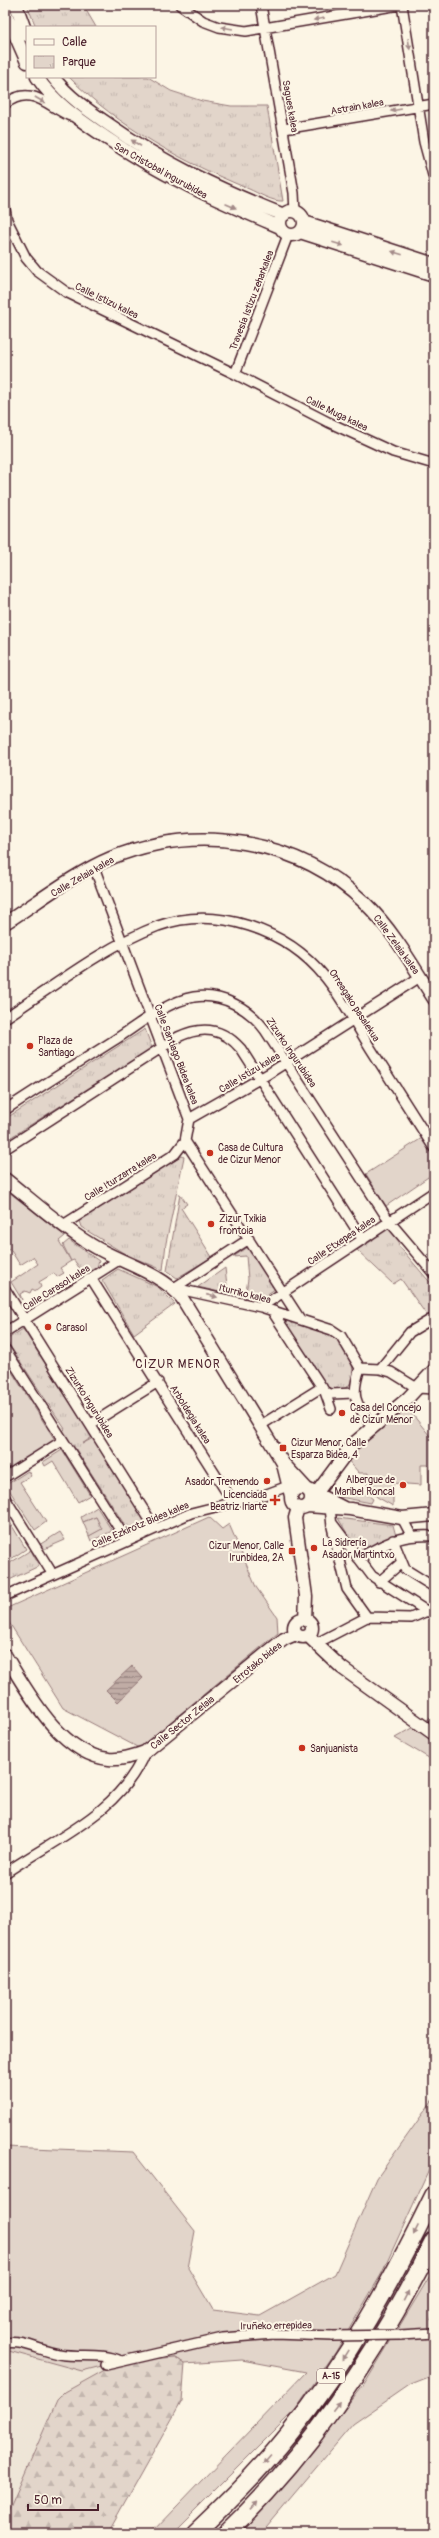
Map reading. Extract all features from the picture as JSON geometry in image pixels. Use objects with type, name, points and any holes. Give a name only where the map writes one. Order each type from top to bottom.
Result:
[{"type":"highway","name":"A-15","points":[[195,2533],[238,2492],[289,2434],[334,2373],[383,2295],[434,2195]]},
{"type":"highway","name":"A-15","points":[[226,2533],[250,2510],[297,2458],[352,2384],[402,2304],[434,2240]]},
{"type":"street","points":[[16,5],[26,32]]},
{"type":"street","points":[[180,5],[202,21],[220,27],[246,31],[399,5]]},
{"type":"street","name":"Sagues kalea","points":[[261,5],[284,129],[295,201],[287,222]]},
{"type":"street","points":[[402,5],[426,155],[434,179]]},
{"type":"street","points":[[5,12],[26,60]]},
{"type":"street","name":"San Cristobal ingurubidea","points":[[38,78],[66,109],[83,123],[132,156],[182,183],[287,222]]},
{"type":"street","name":"San Cristobal ingurubidea","points":[[54,78],[94,115],[138,145],[212,186],[287,222]]},
{"type":"street","points":[[5,104],[26,95],[34,96],[83,123]]},
{"type":"street","name":"Astrain kalea","points":[[284,129],[434,104]]},
{"type":"street","name":"Calle Istizu kalea","points":[[5,209],[7,220],[26,258],[49,281],[66,292],[235,374]]},
{"type":"street","points":[[287,222],[299,214],[302,227]]},
{"type":"street","points":[[287,222],[434,275]]},
{"type":"street","name":"Travesía Istizu zeharkalea","points":[[235,374],[287,222]]},
{"type":"street","points":[[302,227],[434,264]]},
{"type":"street","name":"Calle Muga kalea","points":[[235,374],[328,422],[387,450],[434,464]]},
{"type":"street","name":"Calle Zelaia kalea","points":[[5,923],[94,867],[134,850],[164,843],[199,839],[246,843],[290,855],[325,872],[365,903],[385,926],[434,999]]},
{"type":"street","name":"Calle Santiago Bidea kalea","points":[[94,867],[189,1119],[185,1141]]},
{"type":"street","name":"Orreagako pasalekua","points":[[5,1018],[123,942],[160,926],[176,922],[211,919],[248,925],[280,940],[310,962],[325,977],[434,1148]]},
{"type":"street","name":"Calle Istizu kalea","points":[[189,1119],[287,1062],[420,977]]},
{"type":"street","name":"Zizurko ingurubidea","points":[[5,1110],[151,1017],[179,1002],[193,998],[227,1001],[257,1019],[287,1062],[389,1221],[434,1274]]},
{"type":"street","points":[[5,1149],[163,1047],[191,1031],[201,1029],[216,1030],[233,1040],[260,1078],[363,1240]]},
{"type":"street","points":[[185,1141],[250,1239],[300,1319]]},
{"type":"street","name":"Calle Iturzarra kalea","points":[[63,1225],[173,1156],[180,1150],[185,1141]]},
{"type":"street","points":[[5,1179],[63,1225],[89,1243],[119,1260],[156,1276],[174,1288],[182,1298],[283,1463],[311,1492]]},
{"type":"street","name":"Calle Etxepea kalea","points":[[261,1307],[434,1192]]},
{"type":"street","points":[[174,1288],[250,1239]]},
{"type":"street","name":"Calle Carasol kalea","points":[[5,1332],[119,1260]]},
{"type":"street","name":"Arboldegia kalea","points":[[91,1278],[232,1501]]},
{"type":"street","name":"Iturriko kalea","points":[[174,1288],[261,1307],[300,1319],[341,1336],[360,1368]]},
{"type":"street","name":"Zizurko ingurubidea","points":[[5,1289],[155,1528]]},
{"type":"street","points":[[272,1311],[323,1389],[331,1409]]},
{"type":"street","points":[[380,1369],[410,1332],[432,1322]]},
{"type":"street","points":[[5,1348],[62,1441],[127,1541]]},
{"type":"street","points":[[373,1428],[361,1410],[354,1393],[360,1368],[380,1369],[391,1372],[417,1388],[434,1390]]},
{"type":"street","points":[[434,1370],[417,1388],[342,1456],[311,1492],[311,1499],[295,1518],[306,1596],[305,1620],[311,1626],[312,1639],[342,1668],[434,1734]]},
{"type":"street","points":[[91,1424],[158,1382]]},
{"type":"street","points":[[261,1425],[323,1389]]},
{"type":"street","points":[[323,1389],[331,1394],[354,1393]]},
{"type":"street","points":[[5,1477],[62,1441]]},
{"type":"street","points":[[283,1463],[292,1503],[303,1507],[344,1508],[402,1518],[434,1515]]},
{"type":"street","points":[[289,1491],[295,1490],[311,1492],[344,1508]]},
{"type":"street","name":"Calle Ezkirotz Bidea kalea","points":[[5,1596],[191,1513],[232,1501],[289,1491]]},
{"type":"street","points":[[5,1498],[50,1570]]},
{"type":"street","points":[[330,1507],[332,1523],[347,1589],[367,1617]]},
{"type":"street","points":[[402,1518],[410,1535]]},
{"type":"street","points":[[332,1523],[358,1558],[379,1582],[431,1610]]},
{"type":"street","points":[[358,1558],[393,1540],[410,1535],[434,1536]]},
{"type":"street","points":[[393,1540],[401,1563],[405,1568],[434,1587]]},
{"type":"street","points":[[379,1582],[401,1563]]},
{"type":"street","points":[[305,1620],[296,1623],[296,1634],[300,1637],[312,1639],[367,1617],[411,1618],[431,1610]]},
{"type":"street","name":"Errotako bidea","points":[[219,1692],[284,1639],[296,1634]]},
{"type":"street","points":[[5,1656],[42,1713],[75,1744],[91,1754],[108,1759],[126,1759],[145,1752]]},
{"type":"street","name":"Calle Sector Zelaia","points":[[145,1752],[219,1692]]},
{"type":"street","points":[[5,1873],[75,1830],[100,1812],[129,1782],[138,1768],[145,1752]]},
{"type":"street","name":"Iruñeko errepidea","points":[[106,2365],[223,2338],[274,2334],[333,2336],[434,2333]]},
{"type":"street","name":"Iruñeko errepidea","points":[[5,2343],[13,2342],[30,2344],[58,2354],[109,2356],[121,2361]]},
{"type":"shaded area","points":[[132,1666],[143,1678],[118,1702],[106,1690]]},
{"type":"shaded area","points":[[5,2350],[105,2361],[107,2370],[65,2392],[57,2400],[5,2519]]},
{"type":"green space","points":[[27,5],[83,5],[95,26],[36,26]]},
{"type":"green space","points":[[70,78],[150,78],[171,91],[202,101],[231,106],[267,106],[283,201],[270,199],[225,179],[153,142],[131,128],[88,95]]},
{"type":"green space","points":[[145,1029],[152,1048],[5,1141],[5,1119]]},
{"type":"green space","points":[[422,1138],[434,1157],[434,1173],[386,1206],[366,1174]]},
{"type":"green space","points":[[182,1156],[184,1157],[166,1243],[163,1270],[125,1254],[81,1227],[79,1221]]},
{"type":"green space","points":[[5,1189],[65,1236],[59,1241],[71,1261],[60,1268],[64,1273],[57,1277],[54,1273],[39,1282],[41,1287],[36,1291],[32,1289],[30,1293],[25,1291],[20,1294],[22,1300],[11,1282],[38,1264],[33,1257],[20,1265],[10,1249],[6,1251],[5,1249]]},
{"type":"green space","points":[[180,1194],[187,1204],[181,1208],[212,1257],[177,1278],[167,1271]]},
{"type":"green space","points":[[386,1228],[393,1230],[400,1241],[398,1245],[434,1287],[434,1316],[428,1317],[401,1279],[393,1284],[357,1250],[373,1240],[372,1238]]},
{"type":"green space","points":[[69,1240],[99,1261],[97,1267],[84,1275],[74,1260],[71,1261],[63,1245]]},
{"type":"green space","points":[[248,1247],[275,1289],[257,1301],[245,1298],[248,1279],[246,1256],[233,1257]]},
{"type":"green space","points":[[225,1268],[228,1294],[198,1287]]},
{"type":"green space","points":[[118,1269],[158,1287],[175,1304],[134,1334],[102,1280]]},
{"type":"green space","points":[[284,1318],[325,1330],[336,1337],[343,1345],[352,1364],[353,1373],[351,1381],[347,1387],[339,1390],[327,1388],[282,1321]]},
{"type":"green space","points":[[23,1329],[92,1437],[82,1444],[93,1438],[149,1527],[128,1536],[123,1529],[126,1527],[75,1448],[73,1449],[63,1431],[65,1429],[6,1340]]},
{"type":"green space","points":[[5,1361],[55,1440],[5,1471]]},
{"type":"green space","points":[[404,1404],[434,1441],[434,1491],[429,1491],[428,1465],[421,1465],[421,1485],[393,1483],[393,1506],[377,1497],[367,1488],[368,1473],[359,1473],[347,1459]]},
{"type":"green space","points":[[62,1450],[90,1495],[78,1502],[53,1461],[45,1466],[43,1462]]},
{"type":"green space","points":[[28,1471],[31,1476],[20,1482],[46,1522],[35,1530],[6,1485]]},
{"type":"green space","points":[[343,1491],[365,1493],[373,1499],[371,1503],[340,1497]]},
{"type":"green space","points":[[97,1507],[112,1531],[91,1541],[89,1536],[101,1529],[96,1517],[83,1522],[81,1517]]},
{"type":"green space","points":[[5,1514],[26,1549],[5,1563]]},
{"type":"green space","points":[[96,1517],[102,1529],[89,1536],[83,1522]]},
{"type":"green space","points":[[209,1517],[222,1529],[229,1524],[256,1587],[277,1617],[278,1633],[139,1748],[63,1708],[5,1616],[5,1609]]},
{"type":"green space","points":[[338,1518],[393,1525],[396,1536],[358,1552]]},
{"type":"green space","points":[[60,1532],[65,1540],[42,1550],[39,1545]]},
{"type":"green space","points":[[31,1550],[39,1566],[5,1582],[5,1566]]},
{"type":"green space","points":[[434,1716],[434,1761],[395,1738]]},
{"type":"green space","points":[[434,2098],[434,2159],[382,2273],[335,2353],[296,2409],[172,2533],[151,2533],[306,2372],[242,2360],[185,2364],[175,2357],[121,2361],[82,2371],[5,2350],[5,2147],[133,2152],[195,2231],[188,2268],[213,2310],[260,2316],[335,2274],[377,2178]]},
{"type":"green space","points":[[434,2269],[434,2312],[431,2320],[434,2321],[434,2375],[411,2384],[353,2424],[261,2533],[233,2533],[292,2476],[364,2385]]},
{"type":"green space","points":[[175,2357],[185,2364],[182,2401],[108,2533],[5,2533],[5,2519],[57,2400],[65,2392],[121,2361]]},
{"type":"place","name":"Plaza de Santiago","points":[[30,1046]]},
{"type":"place","name":"Casa de Cultura de Cizur Menor","points":[[210,1153]]},
{"type":"place","name":"Zizur Txikia frontoia","points":[[211,1224]]},
{"type":"place","name":"Carasol","points":[[48,1327]]},
{"type":"place","name":"Casa del Concejo de Cizur Menor","points":[[342,1413]]},
{"type":"place","name":"Cizur Menor, Calle Esparza Bidea, 4","points":[[283,1448]]},
{"type":"place","name":"Asador Tremendo","points":[[267,1481]]},
{"type":"place","name":"Albergue de Maribel Roncal","points":[[403,1485]]},
{"type":"place","name":"Licenciada Beatriz Iriarte","points":[[275,1500]]},
{"type":"place","name":"La Sidrería Asador Martintxo","points":[[314,1548]]},
{"type":"place","name":"Cizur Menor, Calle Irunbidea, 2A","points":[[292,1551]]},
{"type":"place","name":"Sanjuanista","points":[[302,1748]]},
{"type":"district","name":"CIZUR MENOR","points":[[178,1364]]}]
